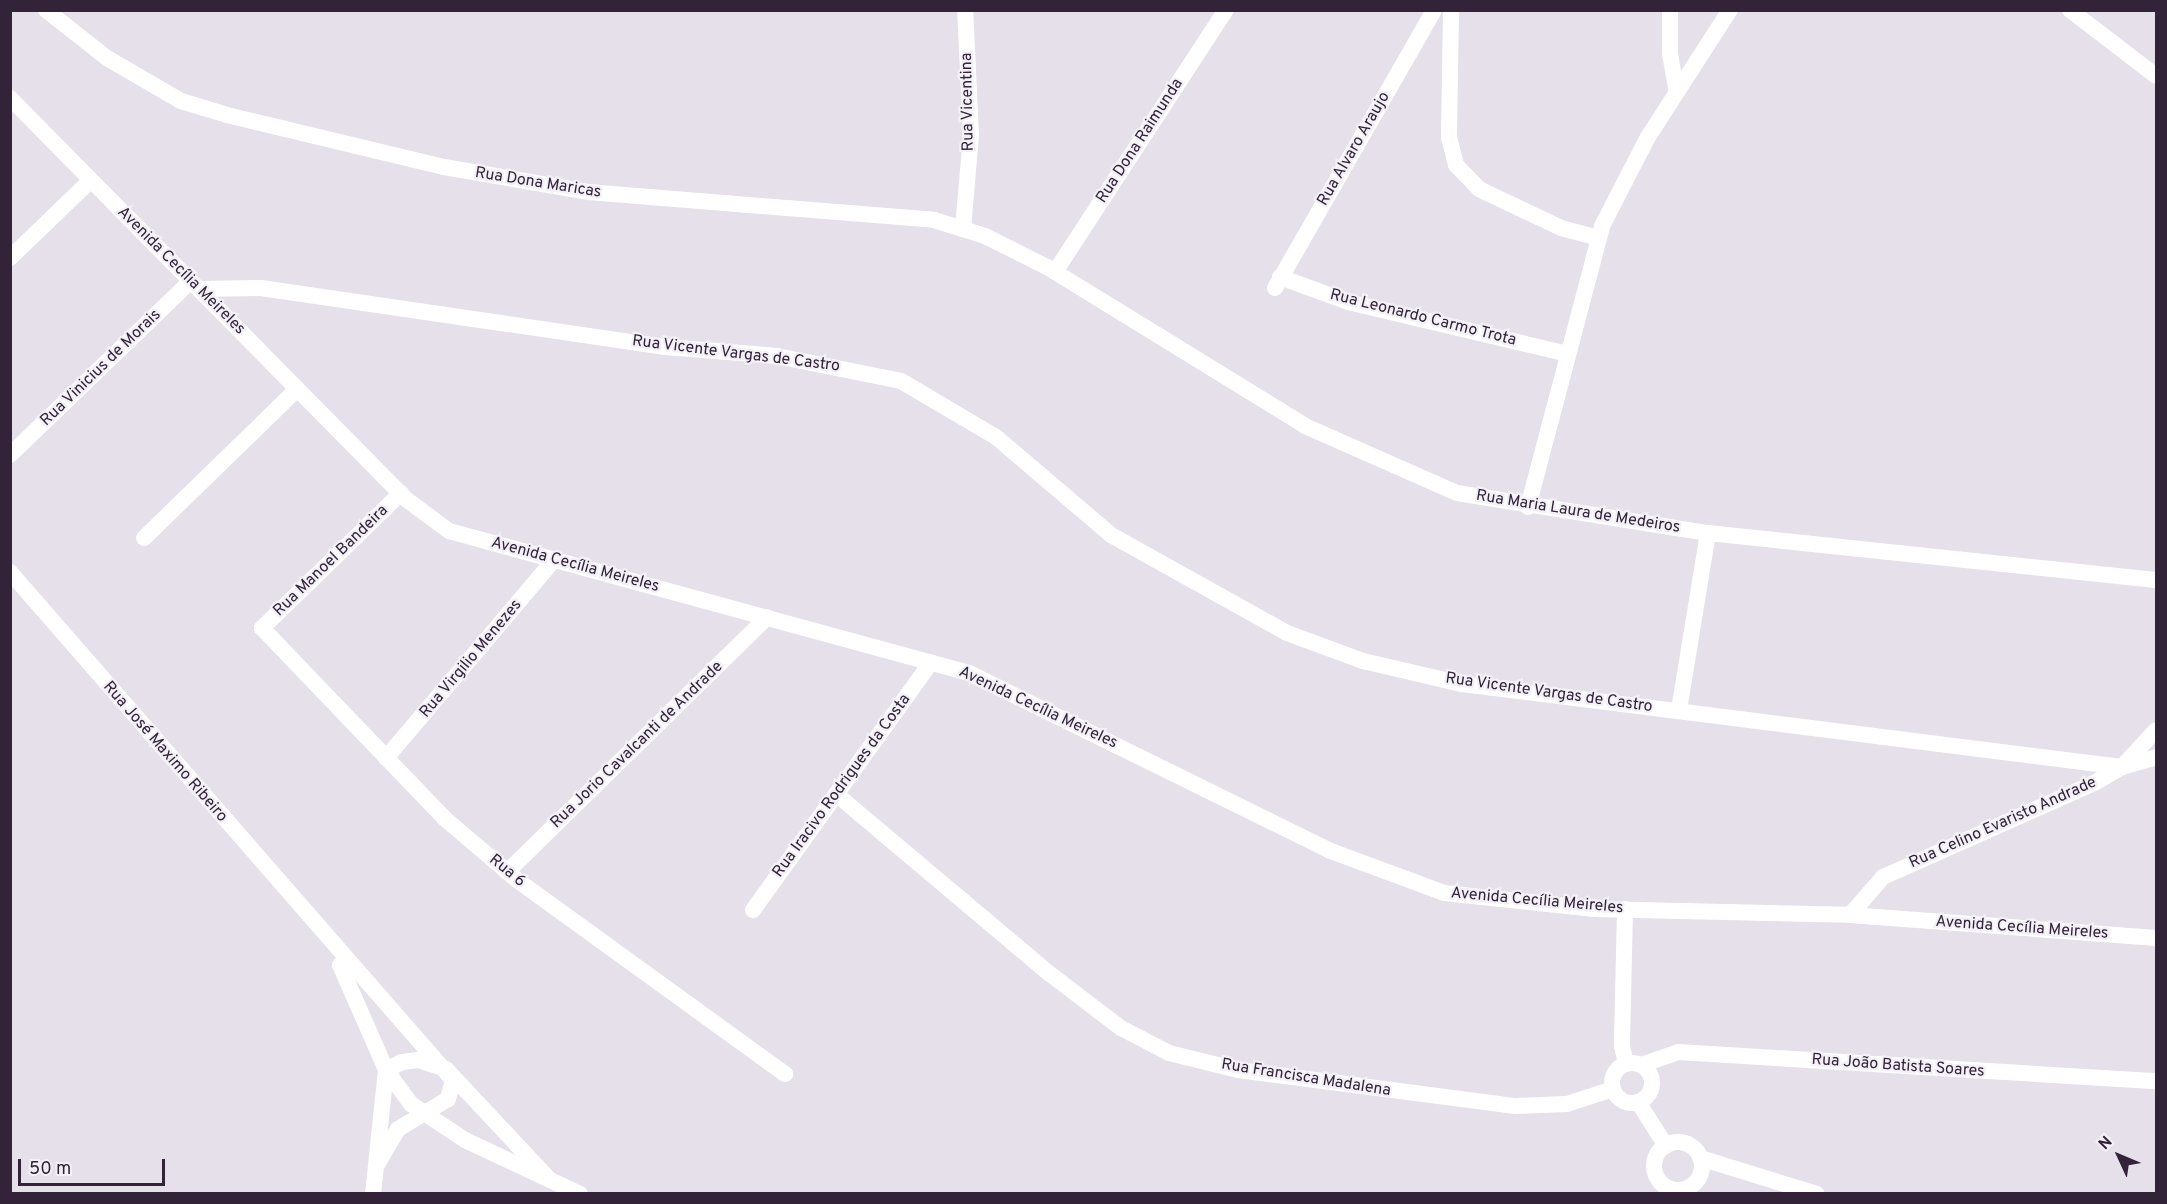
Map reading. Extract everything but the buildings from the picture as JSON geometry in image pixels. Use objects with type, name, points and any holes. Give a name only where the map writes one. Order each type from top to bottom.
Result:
[{"type":"street","name":"Rua Dona Maricas","points":[[46,10],[107,58],[181,101],[432,165],[588,192],[774,204],[934,220],[963,229],[1055,272]]},
{"type":"street","name":"Rua Vicentina","points":[[963,229],[971,135],[965,10]]},
{"type":"street","name":"Rua Dona Raimunda","points":[[1055,272],[1226,10]]},
{"type":"street","name":"Rua Alvaro Araujo","points":[[1277,282],[1434,10]]},
{"type":"street","points":[[1451,10],[1449,137],[1456,165],[1479,189],[1561,228],[1599,238]]},
{"type":"street","points":[[1670,10],[1670,54],[1677,92]]},
{"type":"street","points":[[1528,507],[1599,238],[1648,137],[1731,10]]},
{"type":"street","points":[[2070,10],[2157,76]]},
{"type":"street","name":"Avenida Cecília Meireles","points":[[10,98],[400,493],[449,531],[969,672],[1328,850],[1434,889],[1625,909],[1850,915],[2157,938]]},
{"type":"street","points":[[10,258],[91,180]]},
{"type":"street","name":"Rua Maria Laura de Medeiros","points":[[1055,272],[1305,426],[1456,493],[1528,507],[1708,532],[2157,580]]},
{"type":"street","name":"Rua Leonardo Carmo Trota","points":[[1277,282],[1348,302],[1568,354]]},
{"type":"street","name":"Rua Vinicius de Morais","points":[[10,455],[195,285]]},
{"type":"street","name":"Rua Vicente Vargas de Castro","points":[[195,285],[261,288],[666,347],[777,357],[902,381],[996,437],[1111,535],[1287,633],[1363,661],[1461,684],[2122,767]]},
{"type":"street","points":[[144,538],[297,388]]},
{"type":"street","name":"Rua Manoel Bandeira","points":[[262,628],[400,493]]},
{"type":"street","points":[[1679,710],[1708,532]]},
{"type":"street","name":"Rua Virgilio Menezes","points":[[386,758],[555,559]]},
{"type":"street","name":"Rua José Maximo Ribeiro","points":[[10,572],[319,931],[446,1069],[453,1080],[452,1091],[441,1107],[398,1129],[377,1166]]},
{"type":"street","name":"Rua Jorio Cavalcanti de Andrade","points":[[507,872],[767,617]]},
{"type":"street","name":"Rua 6","points":[[262,628],[444,818],[507,872],[785,1074]]},
{"type":"street","name":"Rua Iracivo Rodrigues da Costa","points":[[753,910],[931,662]]},
{"type":"street","name":"Rua Celino Evaristo Andrade","points":[[1850,915],[1883,877],[2122,767],[2157,730]]},
{"type":"street","points":[[2122,767],[2157,757]]},
{"type":"street","name":"Rua Francisca Madalena","points":[[836,794],[1050,974],[1121,1028],[1169,1053],[1249,1072],[1516,1106],[1568,1104],[1613,1089]]},
{"type":"street","points":[[1625,909],[1622,1046],[1634,1065],[1652,1085],[1638,1102]]},
{"type":"street","name":"Rua José Maximo Ribeiro","points":[[319,931],[352,984],[386,1070],[373,1194]]},
{"type":"street","name":"Rua João Batista Soares","points":[[1634,1065],[1678,1052],[2157,1081]]},
{"type":"street","points":[[548,1178],[446,1069],[418,1060],[402,1062],[386,1070],[401,1093],[426,1115],[465,1140],[580,1194]]},
{"type":"street","points":[[1634,1065],[1614,1074],[1613,1089],[1622,1101],[1638,1102]]},
{"type":"street","points":[[1638,1102],[1666,1146]]},
{"type":"street","points":[[1690,1145],[1700,1158],[1701,1174],[1690,1187],[1662,1190],[1654,1167],[1666,1146],[1690,1145]]},
{"type":"street","points":[[1700,1158],[1817,1194]]}]
